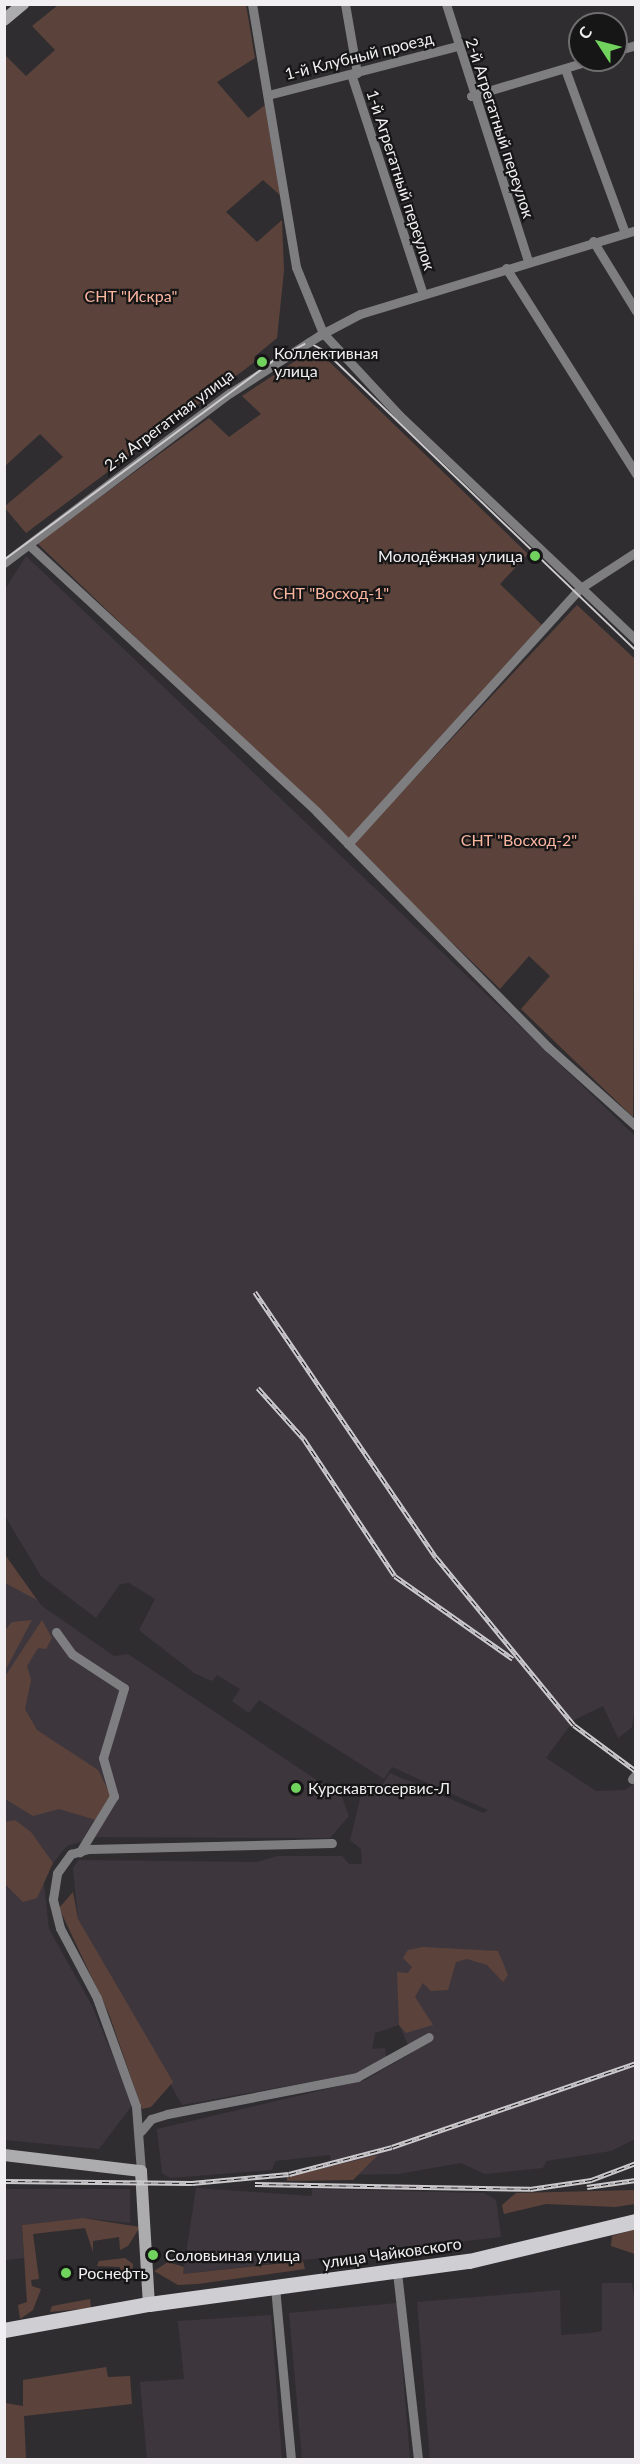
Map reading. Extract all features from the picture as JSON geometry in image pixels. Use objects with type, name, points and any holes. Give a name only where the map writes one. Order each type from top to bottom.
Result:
[{"type":"main road","points":[[4,20],[23,4]]},
{"type":"main road","points":[[4,2155],[141,2171],[149,2304],[4,2330]]},
{"type":"main road","name":"улица Чайковского","points":[[149,2304],[398,2272],[530,2248],[636,2221]]},
{"type":"street","points":[[252,4],[296,267],[322,334],[399,415],[579,589],[636,640]]},
{"type":"street","name":"1-й Агрегатный переулок","points":[[345,4],[354,73],[423,294]]},
{"type":"street","name":"2-й Агрегатный переулок","points":[[446,4],[471,96],[528,261]]},
{"type":"street","name":"1-й Клубный проезд","points":[[268,95],[457,46]]},
{"type":"street","points":[[471,96],[568,68]]},
{"type":"street","points":[[565,69],[625,233]]},
{"type":"street","name":"2-я Агрегатная улица","points":[[4,564],[230,393],[352,317],[593,241],[636,230]]},
{"type":"street","points":[[593,241],[636,311]]},
{"type":"street","points":[[506,268],[636,474]]},
{"type":"street","points":[[29,545],[348,844],[548,1047],[636,1126]]},
{"type":"street","points":[[348,844],[579,589],[636,552]]},
{"type":"street","points":[[56,1632],[72,1654],[124,1688],[103,1758],[114,1796],[80,1852],[57,1873],[53,1899],[60,1928],[114,2039],[141,2132],[141,2171]]},
{"type":"street","points":[[80,1852],[332,1843]]},
{"type":"street","points":[[141,2132],[151,2119],[168,2114],[357,2077],[429,2037]]},
{"type":"street","points":[[398,2272],[418,2460]]},
{"type":"street","points":[[275,2288],[291,2460]]},
{"type":"shaded area","points":[[26,556],[635,1136],[635,1706],[632,1727],[618,1738],[603,1706],[574,1720],[546,1758],[596,1791],[625,1790],[635,1783],[635,2139],[611,2151],[546,2161],[543,2168],[485,2174],[461,2163],[398,2174],[332,2175],[330,2155],[275,2161],[272,2170],[170,2178],[162,2173],[157,2129],[365,2080],[412,2053],[399,2025],[375,2033],[372,2049],[385,2048],[386,2058],[359,2073],[182,2105],[78,1919],[73,1868],[79,1860],[258,1862],[277,1856],[342,1856],[349,1864],[362,1864],[361,1849],[350,1840],[361,1795],[366,1783],[379,1790],[390,1773],[483,1813],[488,1810],[392,1767],[384,1779],[259,1700],[249,1713],[232,1701],[240,1689],[217,1675],[212,1681],[194,1673],[139,1630],[155,1599],[129,1583],[120,1584],[96,1618],[41,1576],[5,1516],[4,591]]},
{"type":"shaded area","points":[[4,1554],[42,1606],[114,1656],[128,1654],[342,1797],[349,1816],[330,1838],[95,1837],[67,1846],[43,1875],[49,1929],[92,2006],[133,2104],[99,2149],[5,2140]]},
{"type":"shaded area","points":[[196,2188],[312,2196],[312,2189],[484,2193],[496,2200],[501,2237],[183,2274]]},
{"type":"shaded area","points":[[5,2189],[130,2189],[130,2223],[83,2218],[22,2225],[24,2258],[5,2260]]},
{"type":"shaded area","points":[[602,2283],[632,2283],[635,2303],[635,2459],[430,2459],[417,2302],[560,2290],[561,2335],[591,2333],[602,2331]]},
{"type":"shaded area","points":[[397,2303],[410,2459],[302,2459],[289,2313]]},
{"type":"shaded area","points":[[271,2315],[282,2459],[147,2459],[140,2382],[184,2379],[178,2321]]},
{"type":"green space","name":"СНТ \"Искра\"","points":[[58,5],[246,5],[255,58],[217,82],[248,118],[265,105],[280,195],[263,180],[226,212],[257,242],[282,220],[284,271],[277,338],[254,357],[256,361],[26,533],[4,507],[63,457],[40,434],[5,466],[5,55],[26,76],[55,50],[32,26]]},
{"type":"green space","name":"СНТ \"Восход-1\"","points":[[315,348],[528,554],[500,584],[544,627],[347,840],[37,543],[209,418],[229,437],[261,414],[242,396]]},
{"type":"green space","name":"СНТ \"Восход-2\"","points":[[577,605],[635,659],[633,1117],[521,1009],[550,976],[529,956],[500,989],[352,845]]},
{"type":"green space","points":[[5,1554],[6,1556],[37,1600],[5,1583]]},
{"type":"green space","points":[[32,1620],[5,1671],[5,1630],[12,1622]]},
{"type":"green space","points":[[42,1620],[52,1638],[46,1649],[38,1648],[27,1666],[31,1680],[25,1709],[37,1730],[98,1770],[111,1796],[96,1820],[59,1809],[33,1816],[5,1799],[4,1678]]},
{"type":"green space","points":[[15,1820],[31,1832],[53,1863],[37,1898],[23,1902],[5,1884],[5,1822]]},
{"type":"green space","points":[[73,1892],[78,1919],[173,2082],[151,2107],[142,2109],[109,2014],[59,1908]]},
{"type":"green space","points":[[423,1947],[498,1951],[508,1975],[503,1982],[487,1965],[467,1959],[456,1962],[448,1990],[431,1991],[423,1983],[415,1997],[433,2025],[406,2033],[399,2025],[397,1972],[408,1973],[412,1967],[403,1958],[408,1950]]},
{"type":"green space","points":[[378,2155],[353,2180],[287,2181],[287,2177]]},
{"type":"green space","points":[[635,2190],[635,2204],[615,2207],[546,2204],[504,2214],[502,2205],[516,2193]]},
{"type":"green space","points":[[83,2218],[140,2227],[128,2246],[120,2250],[119,2237],[93,2241],[93,2252],[85,2228],[33,2234],[39,2279],[31,2280],[32,2286],[41,2289],[33,2310],[20,2319],[18,2305],[27,2302],[22,2225]]},
{"type":"green space","points":[[635,2229],[635,2254],[611,2246],[612,2236]]},
{"type":"green space","points":[[125,2258],[133,2264],[132,2277],[122,2279],[120,2267],[97,2266],[99,2261]]},
{"type":"green space","points":[[303,2261],[305,2269],[198,2284],[178,2285],[154,2271],[168,2262],[184,2267],[183,2274]]},
{"type":"green space","points":[[90,2299],[91,2308],[50,2312],[52,2306]]},
{"type":"green space","points":[[106,2367],[108,2377],[130,2376],[132,2404],[24,2416],[26,2459],[5,2459],[5,2403],[23,2406],[23,2380]]},
{"type":"tram line","points":[[4,560],[273,361],[308,342],[325,351],[636,650]]},
{"type":"railway","points":[[255,1292],[436,1557],[574,1725],[636,1771]]},
{"type":"railway","points":[[258,1388],[304,1439],[395,1576],[513,1659]]},
{"type":"railway","points":[[4,2181],[192,2183],[289,2174],[392,2147],[636,2063]]},
{"type":"railway","points":[[255,2184],[530,2189],[591,2180],[636,2163]]},
{"type":"railway","points":[[587,2187],[636,2180]]},
{"type":"place","name":"Коллективная улица","points":[[262,362]]},
{"type":"place","name":"Молодёжная улица","points":[[535,556]]},
{"type":"place","name":"Курскавтосервис-Л","points":[[296,1788]]},
{"type":"place","name":"Соловьиная улица","points":[[153,2255]]},
{"type":"place","name":"Роснефть","points":[[66,2273]]}]
